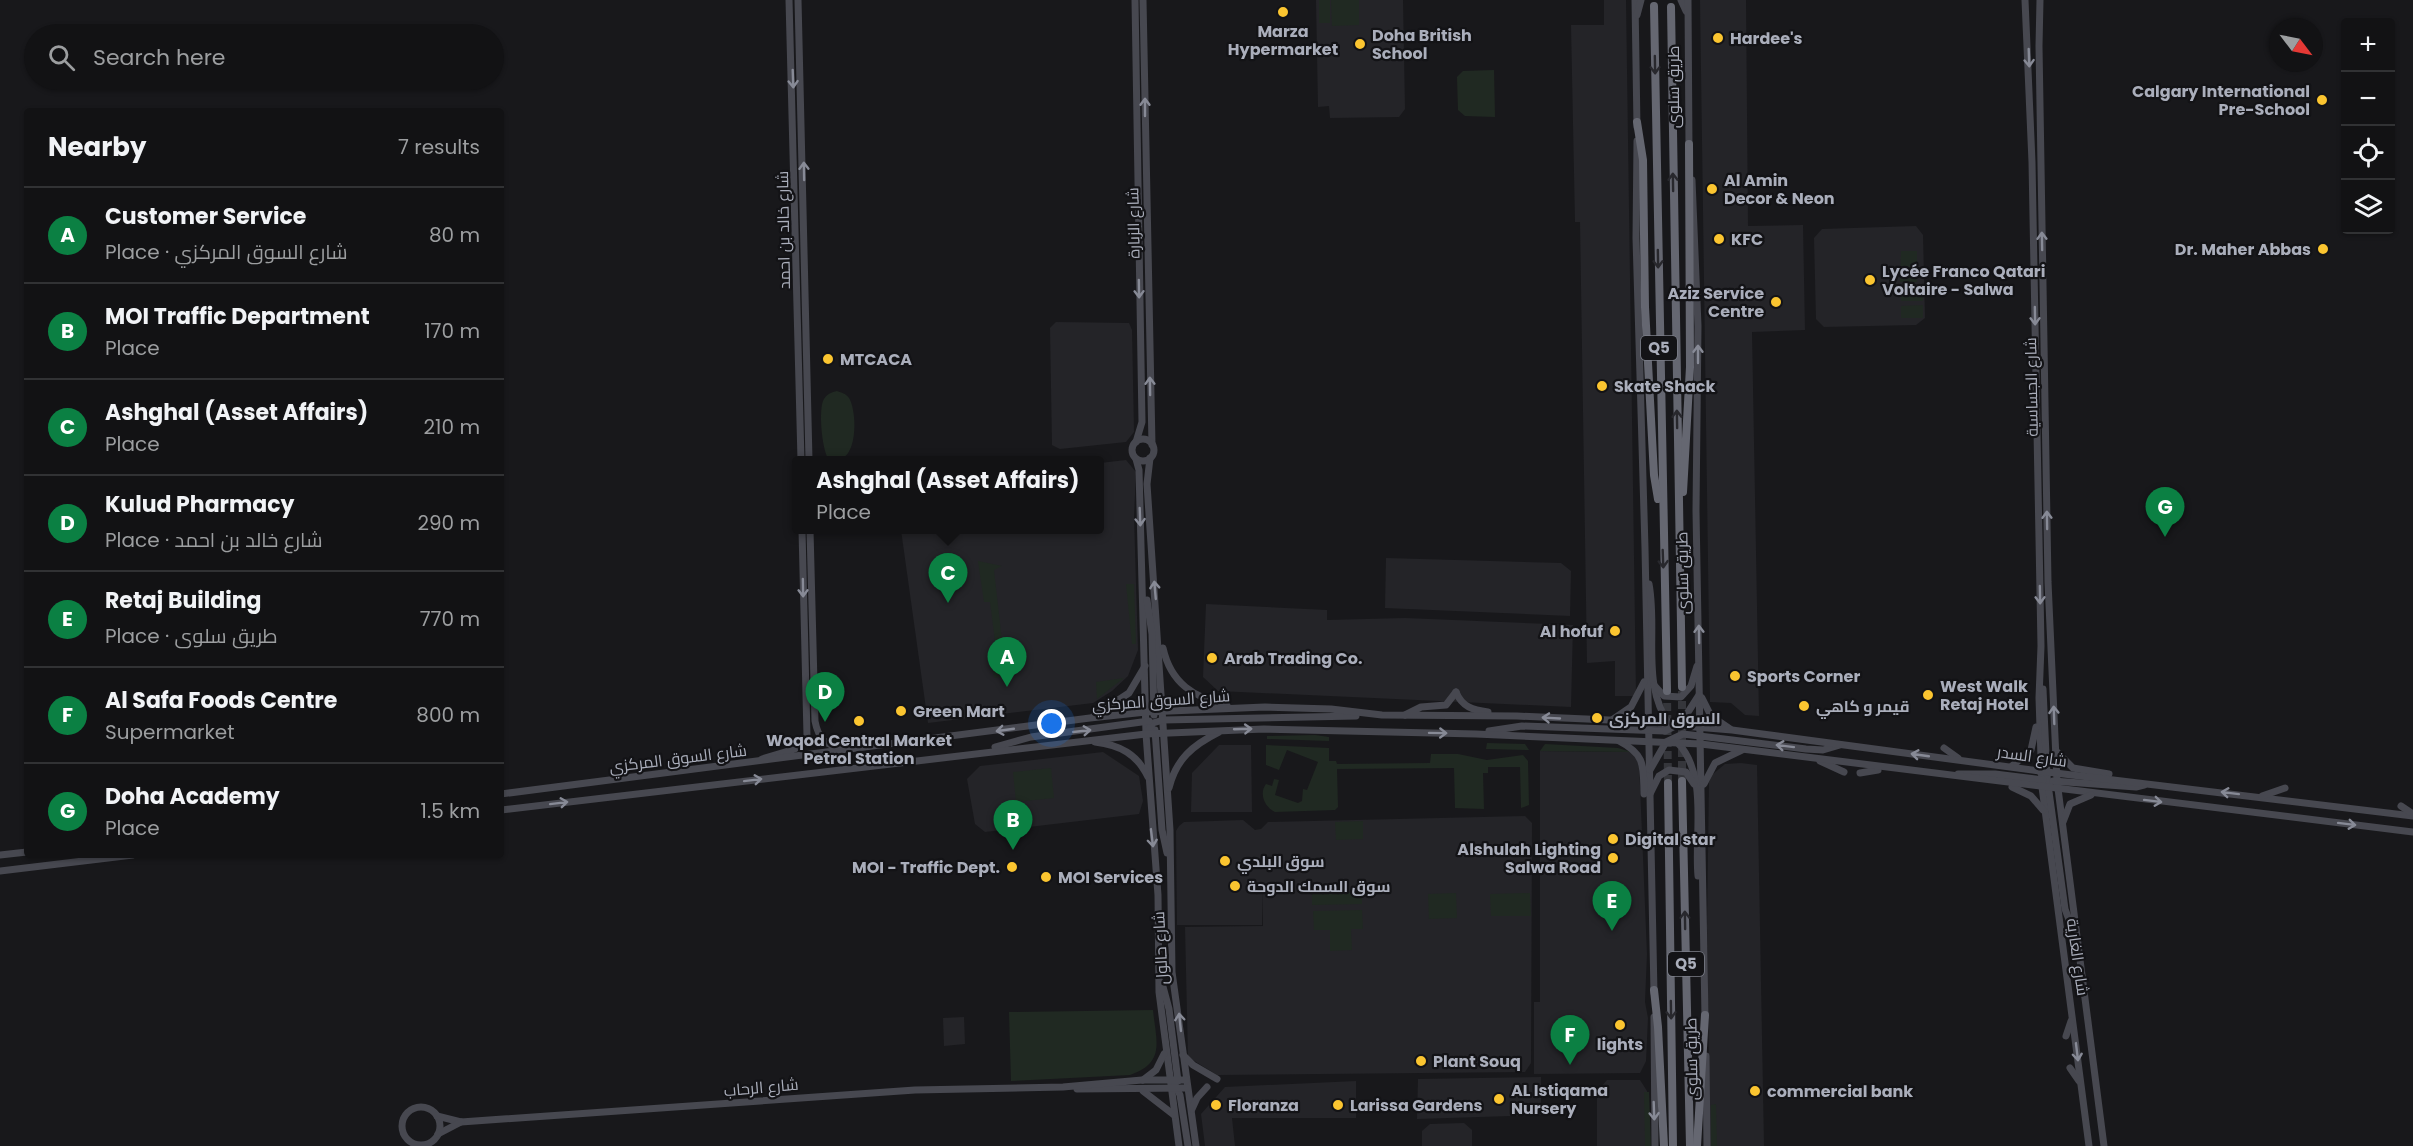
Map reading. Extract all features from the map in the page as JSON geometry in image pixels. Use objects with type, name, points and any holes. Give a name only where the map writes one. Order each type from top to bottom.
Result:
[{"type":"highway","name":"طريق سلوى","points":[[1654,6],[1662,524],[1667,691]]},
{"type":"highway","name":"طريق سلوى","points":[[1671,7],[1682,687]]},
{"type":"highway","points":[[1637,122],[1643,160],[1645,307],[1654,475],[1662,524]]},
{"type":"highway","points":[[1679,525],[1685,475],[1690,367],[1689,144]]},
{"type":"highway","name":"طريق سلوى","points":[[1682,781],[1690,1146]]},
{"type":"highway","name":"طريق سلوى","points":[[1668,783],[1673,1146]]},
{"type":"highway","points":[[1654,990],[1659,1027],[1664,1146]]},
{"type":"highway","points":[[1697,1146],[1705,1015]]},
{"type":"main road","name":"شارع خالد بن احمد","points":[[789,0],[801,456]]},
{"type":"main road","name":"شارع خالد بن احمد","points":[[798,0],[809,456]]},
{"type":"main road","name":"شارع الزبارة","points":[[1135,0],[1142,422],[1136,442]]},
{"type":"main road","name":"شارع الزبارة","points":[[1143,0],[1152,445]]},
{"type":"main road","name":"شارع الجساسية","points":[[2025,0],[2033,191],[2030,244],[2038,479],[2036,530],[2041,664],[2039,698],[2045,780]]},
{"type":"main road","name":"شارع الجساسية","points":[[2040,0],[2038,26],[2046,485],[2057,781]]},
{"type":"main road","points":[[1635,1],[1636,238],[1646,573],[1655,1146]]},
{"type":"main road","points":[[1635,1],[1630,38],[1635,49]]},
{"type":"main road","name":"طريق سلوى","points":[[1686,1],[1689,144],[1697,249],[1696,512],[1707,1146]]},
{"type":"main road","points":[[2041,189],[2046,179]]},
{"type":"main road","points":[[2027,198],[2033,191]]},
{"type":"main road","points":[[2044,351],[2050,358]]},
{"type":"main road","points":[[2045,402],[2050,392]]},
{"type":"main road","points":[[1153,719],[1146,664],[1139,470],[1132,452],[1136,442],[1145,440],[1152,445],[1153,453],[1150,458],[1147,484],[1163,711]]},
{"type":"main road","points":[[1136,459],[1142,461],[1150,458]]},
{"type":"main road","points":[[2032,486],[2038,479]]},
{"type":"main road","points":[[2046,485],[2053,495]]},
{"type":"main road","points":[[748,764],[795,749],[807,736],[802,534]]},
{"type":"main road","points":[[810,534],[811,629],[817,729],[821,739],[830,746],[857,749]]},
{"type":"main road","points":[[1646,573],[1652,602],[1653,682],[1656,701],[1692,764],[1696,789],[1697,864],[1702,905]]},
{"type":"main road","points":[[1143,584],[1151,622],[1153,719],[1146,734]]},
{"type":"main road","points":[[1159,631],[1167,663],[1178,682],[1194,695],[1233,708]]},
{"type":"main road","points":[[2035,656],[2041,664],[2045,780],[2065,909],[2076,940]]},
{"type":"main road","points":[[1653,682],[1664,696],[1681,697],[1691,686],[1699,659]]},
{"type":"main road","points":[[1090,718],[1129,693],[1146,664]]},
{"type":"main road","points":[[2052,672],[2058,664]]},
{"type":"main road","points":[[1610,720],[1632,706],[1646,677]]},
{"type":"main road","points":[[1405,715],[1421,707],[1446,705],[1456,692],[1461,702],[1468,708],[1517,716]]},
{"type":"main road","points":[[1671,728],[1689,714],[1700,693]]},
{"type":"main road","points":[[1700,693],[1711,716],[1732,730]]},
{"type":"main road","points":[[2010,766],[2028,756],[2031,750],[2039,698]]},
{"type":"main road","name":"شارع السوق المركزي","points":[[504,794],[748,764],[1090,718],[1153,719],[1163,711],[1293,707],[1382,715],[1517,716],[1610,720],[1647,727]]},
{"type":"main road","points":[[984,751],[1031,736],[1153,719],[1382,715]]},
{"type":"main road","name":"شارع حالول","points":[[1153,719],[1160,733],[1167,794],[1171,870],[1172,972],[1191,1118],[1198,1143]]},
{"type":"main road","points":[[1476,734],[1522,726],[1647,727]]},
{"type":"main road","name":"شارع السدر","points":[[1647,727],[1700,731],[1732,730],[1843,744],[2010,766],[2045,780],[2057,781]]},
{"type":"main road","points":[[1167,794],[1175,770],[1186,753],[1223,730]]},
{"type":"main road","name":"شارع السوق المركزي","points":[[504,810],[984,751],[1160,733],[1223,730],[1476,734],[1648,741]]},
{"type":"main road","points":[[1648,741],[1666,742],[1700,731],[1814,749],[1834,748],[1843,744]]},
{"type":"main road","points":[[1160,733],[1162,830],[1171,870]]},
{"type":"main road","name":"شارع حالول","points":[[1146,734],[1158,895],[1159,972],[1165,1052],[1173,1079],[1174,1115],[1179,1146]]},
{"type":"main road","name":"شارع السدر","points":[[1676,738],[1701,744],[1998,782],[2057,781],[2095,794],[2413,832]]},
{"type":"main road","points":[[1086,740],[1113,745],[1130,753],[1142,766],[1149,779]]},
{"type":"main road","points":[[1617,740],[1631,748],[1642,759],[1644,809],[1649,818]]},
{"type":"main road","points":[[1649,776],[1654,759],[1666,742]]},
{"type":"main road","points":[[1944,748],[1960,760]]},
{"type":"main road","points":[[1702,795],[1707,775],[1713,765],[1725,756],[1744,749]]},
{"type":"main road","points":[[2055,749],[2073,768],[2139,778],[2149,783],[2413,815]]},
{"type":"main road","points":[[1812,758],[1844,772]]},
{"type":"main road","points":[[1860,773],[1887,769]]},
{"type":"main road","points":[[1648,801],[1656,780],[1669,770],[1686,772],[1696,789]]},
{"type":"main road","points":[[1942,775],[1973,773],[2045,780]]},
{"type":"main road","name":"شارع الغارية","points":[[2045,780],[2044,812],[2089,1146]]},
{"type":"main road","points":[[2057,781],[2136,787],[2149,783]]},
{"type":"main road","name":"شارع الغارية","points":[[2057,781],[2061,827],[2104,1146]]},
{"type":"main road","points":[[1998,782],[2028,794],[2044,812]]},
{"type":"main road","points":[[2259,797],[2285,788]]},
{"type":"main road","points":[[2061,827],[2070,804],[2095,794]]},
{"type":"main road","points":[[2401,806],[2413,815]]},
{"type":"main road","points":[[2044,859],[2049,849]]},
{"type":"main road","points":[[0,855],[24,852]]},
{"type":"main road","points":[[0,871],[108,858]]},
{"type":"main road","points":[[1159,972],[1169,1009],[1173,1079]]},
{"type":"main road","points":[[2066,1036],[2072,1013]]},
{"type":"main road","points":[[1142,1080],[1156,1070],[1165,1052]]},
{"type":"main road","points":[[1183,1055],[1193,1065],[1217,1079]]},
{"type":"main road","points":[[2070,1068],[2081,1086]]},
{"type":"main road","points":[[2096,1084],[2101,1078]]},
{"type":"main road","name":"شارع الرحاب","points":[[1063,1087],[1173,1079],[1187,1084]]},
{"type":"main road","name":"شارع الرحاب","points":[[437,1116],[461,1122],[907,1090],[1063,1087],[1141,1090],[1174,1088],[1187,1084]]},
{"type":"main road","points":[[1174,1088],[1188,1146]]},
{"type":"main road","points":[[1191,1118],[1194,1102],[1207,1088]]},
{"type":"main road","points":[[1141,1090],[1158,1100],[1174,1115]]},
{"type":"main road","points":[[421,1107],[433,1111],[440,1125],[438,1134],[432,1143],[415,1144],[403,1131],[405,1116],[409,1111],[421,1107]]},
{"type":"main road","name":"شارع الرحاب","points":[[438,1134],[461,1122]]},
{"type":"shaded area","name":"Doha British School","points":[[1316,0],[1403,0],[1405,109],[1399,117],[1330,118],[1329,106],[1318,107]]},
{"type":"shaded area","points":[[1319,0],[1330,0],[1330,23],[1319,23]]},
{"type":"shaded area","points":[[1331,0],[1359,0],[1359,25],[1332,26]]},
{"type":"shaded area","points":[[1604,0],[1626,0],[1636,696],[1615,696],[1615,661],[1587,663],[1580,222],[1575,222],[1571,25],[1604,25]]},
{"type":"shaded area","points":[[1700,0],[1746,0],[1748,226],[1803,225],[1805,330],[1752,332],[1759,716],[1745,715],[1731,703],[1710,702]]},
{"type":"shaded area","points":[[1494,70],[1495,117],[1465,116],[1458,110],[1457,77],[1463,71]]},
{"type":"shaded area","name":"Lycée Franco Qatari Voltaire - Salwa","points":[[1916,226],[1923,235],[1925,318],[1916,325],[1824,327],[1816,319],[1814,238],[1822,229]]},
{"type":"shaded area","points":[[1901,251],[1917,251],[1917,282],[1900,282]]},
{"type":"shaded area","points":[[1901,289],[1923,289],[1923,301],[1901,301]]},
{"type":"shaded area","points":[[1923,305],[1923,318],[1901,318],[1901,306]]},
{"type":"shaded area","points":[[1056,322],[1129,323],[1132,330],[1134,432],[1126,442],[1060,449],[1052,445],[1050,328]]},
{"type":"shaded area","points":[[837,391],[845,394],[852,405],[854,438],[846,456],[827,456],[826,453],[821,419],[822,404],[830,394]]},
{"type":"shaded area","points":[[1126,460],[1136,472],[1134,517],[1138,650],[1128,676],[1112,691],[1093,703],[928,723],[902,534],[1104,534],[1104,463]]},
{"type":"shaded area","points":[[1386,558],[1561,563],[1571,571],[1570,616],[1385,608]]},
{"type":"shaded area","points":[[978,561],[1002,566],[994,570],[1006,676],[994,678],[992,666],[998,665],[990,602],[984,602]]},
{"type":"shaded area","points":[[1126,584],[1134,584],[1136,644],[1132,644]]},
{"type":"shaded area","points":[[1206,604],[1327,610],[1327,620],[1405,618],[1573,625],[1571,707],[1218,691],[1203,677]]},
{"type":"shaded area","points":[[1124,678],[1097,699],[1096,682]]},
{"type":"shaded area","points":[[1267,736],[1329,737],[1329,741],[1267,739]]},
{"type":"shaded area","points":[[1487,743],[1525,744],[1529,750],[1486,749]]},
{"type":"shaded area","points":[[1545,744],[1618,748],[1631,752],[1540,751]]},
{"type":"shaded area","points":[[1219,745],[1251,745],[1252,812],[1191,812],[1192,773]]},
{"type":"shaded area","points":[[1266,745],[1329,748],[1329,761],[1336,761],[1337,764],[1430,763],[1431,754],[1458,754],[1487,760],[1523,755],[1528,761],[1529,805],[1521,808],[1520,767],[1488,767],[1488,773],[1483,773],[1484,809],[1455,808],[1454,768],[1337,769],[1338,807],[1335,810],[1275,812],[1264,800],[1263,791],[1266,784],[1272,786],[1274,779],[1279,780],[1275,795],[1298,803],[1302,801],[1303,789],[1307,790],[1318,762],[1287,750],[1279,770],[1266,765]]},
{"type":"shaded area","points":[[1540,751],[1631,752],[1639,761],[1647,954],[1645,1002],[1648,1018],[1646,1061],[1640,1073],[1534,1074],[1534,1002],[1540,1002]]},
{"type":"shaded area","points":[[1103,752],[1139,776],[1143,801],[1139,814],[985,832],[975,824],[967,779],[980,766]]},
{"type":"shaded area","points":[[1725,764],[1757,765],[1764,1146],[1710,1146],[1707,927],[1709,782],[1713,774]]},
{"type":"shaded area","points":[[1051,768],[1054,798],[1016,802],[1013,772]]},
{"type":"shaded area","points":[[1525,816],[1532,823],[1531,1063],[1525,1072],[1217,1075],[1188,1057],[1185,927],[1263,926],[1262,887],[1262,925],[1177,925],[1176,831],[1184,822],[1243,820],[1255,830],[1261,829],[1268,822]]},
{"type":"shaded area","points":[[1363,821],[1363,839],[1336,840],[1335,822]]},
{"type":"shaded area","points":[[1337,888],[1341,893],[1362,892],[1362,904],[1312,905],[1312,889]]},
{"type":"shaded area","points":[[1456,893],[1457,918],[1429,919],[1428,894]]},
{"type":"shaded area","points":[[1530,893],[1531,916],[1491,916],[1490,894]]},
{"type":"shaded area","points":[[1362,910],[1363,929],[1351,929],[1352,950],[1330,951],[1330,930],[1314,930],[1313,911]]},
{"type":"shaded area","points":[[1153,1010],[1156,1050],[1149,1064],[1141,1070],[1130,1075],[1011,1081],[1009,1012]]},
{"type":"shaded area","points":[[964,1017],[965,1044],[944,1046],[943,1018]]},
{"type":"shaded area","points":[[1541,1077],[1541,1115],[1417,1119],[1418,1079]]},
{"type":"shaded area","points":[[1607,1080],[1640,1080],[1647,1091],[1648,1146],[1597,1146],[1597,1092]]},
{"type":"shaded area","points":[[1356,1081],[1356,1118],[1232,1118],[1235,1146],[1205,1146],[1201,1114],[1225,1087]]},
{"type":"shaded area","points":[[1644,1092],[1649,1092],[1651,1146],[1645,1146]]},
{"type":"shaded area","points":[[1716,1104],[1717,1146],[1711,1146],[1711,1105]]},
{"type":"shaded area","points":[[1464,1123],[1472,1130],[1472,1146],[1422,1146],[1422,1131],[1430,1124]]},
{"type":"tunnel","points":[[1667,691],[1668,783]]},
{"type":"tunnel","points":[[1682,691],[1682,781]]},
{"type":"place","name":"Marza Hypermarket","points":[[1283,12]]},
{"type":"place","name":"Hardee's","points":[[1718,38]]},
{"type":"place","name":"Doha British School","points":[[1360,44]]},
{"type":"place","name":"Calgary International Pre-School","points":[[2322,100]]},
{"type":"place","name":"Al Amin Decor & Neon","points":[[1712,189]]},
{"type":"place","name":"KFC","points":[[1719,239]]},
{"type":"place","name":"Dr. Maher Abbas","points":[[2323,249]]},
{"type":"place","name":"Lycée Franco Qatari Voltaire - Salwa","points":[[1870,280]]},
{"type":"place","name":"Aziz Service Centre","points":[[1776,302]]},
{"type":"place","name":"MTCACA","points":[[828,359]]},
{"type":"place","name":"Skate Shack","points":[[1602,386]]},
{"type":"place","name":"Doha Academy","points":[[2165,537]]},
{"type":"place","name":"Ashghal (Asset Affairs)","points":[[948,603]]},
{"type":"place","name":"Al hofuf","points":[[1615,631]]},
{"type":"place","name":"Arab Trading Co.","points":[[1212,658]]},
{"type":"place","name":"Sports Corner","points":[[1735,676]]},
{"type":"place","name":"Customer Service","points":[[1007,687]]},
{"type":"place","name":"West Walk Retaj Hotel","points":[[1928,695]]},
{"type":"place","name":"قيمر و كاهي","points":[[1804,706]]},
{"type":"place","name":"Green Mart","points":[[901,711]]},
{"type":"place","name":"السوق المركزى","points":[[1597,718]]},
{"type":"place","name":"Woqod Central Market Petrol Station","points":[[859,721]]},
{"type":"place","name":"Kulud Pharmacy","points":[[825,722]]},
{"type":"place","name":"Digital star","points":[[1613,839]]},
{"type":"place","name":"MOI Traffic Department","points":[[1013,850]]},
{"type":"place","name":"Alshulah Lighting Salwa Road","points":[[1613,858]]},
{"type":"place","name":"سوق البلدي","points":[[1225,861]]},
{"type":"place","name":"MOI - Traffic Dept.","points":[[1012,867]]},
{"type":"place","name":"MOI Services","points":[[1046,877]]},
{"type":"place","name":"سوق السمك الدوحة","points":[[1235,886]]},
{"type":"place","name":"Retaj Building","points":[[1612,931]]},
{"type":"place","name":"lights","points":[[1620,1025]]},
{"type":"place","name":"Plant Souq","points":[[1421,1061]]},
{"type":"place","name":"Al Safa Foods Centre","points":[[1570,1065]]},
{"type":"place","name":"commercial bank","points":[[1755,1091]]},
{"type":"place","name":"AL Istiqama Nursery","points":[[1499,1099]]},
{"type":"place","name":"Floranza","points":[[1216,1105]]},
{"type":"place","name":"Larissa Gardens","points":[[1338,1105]]}]
